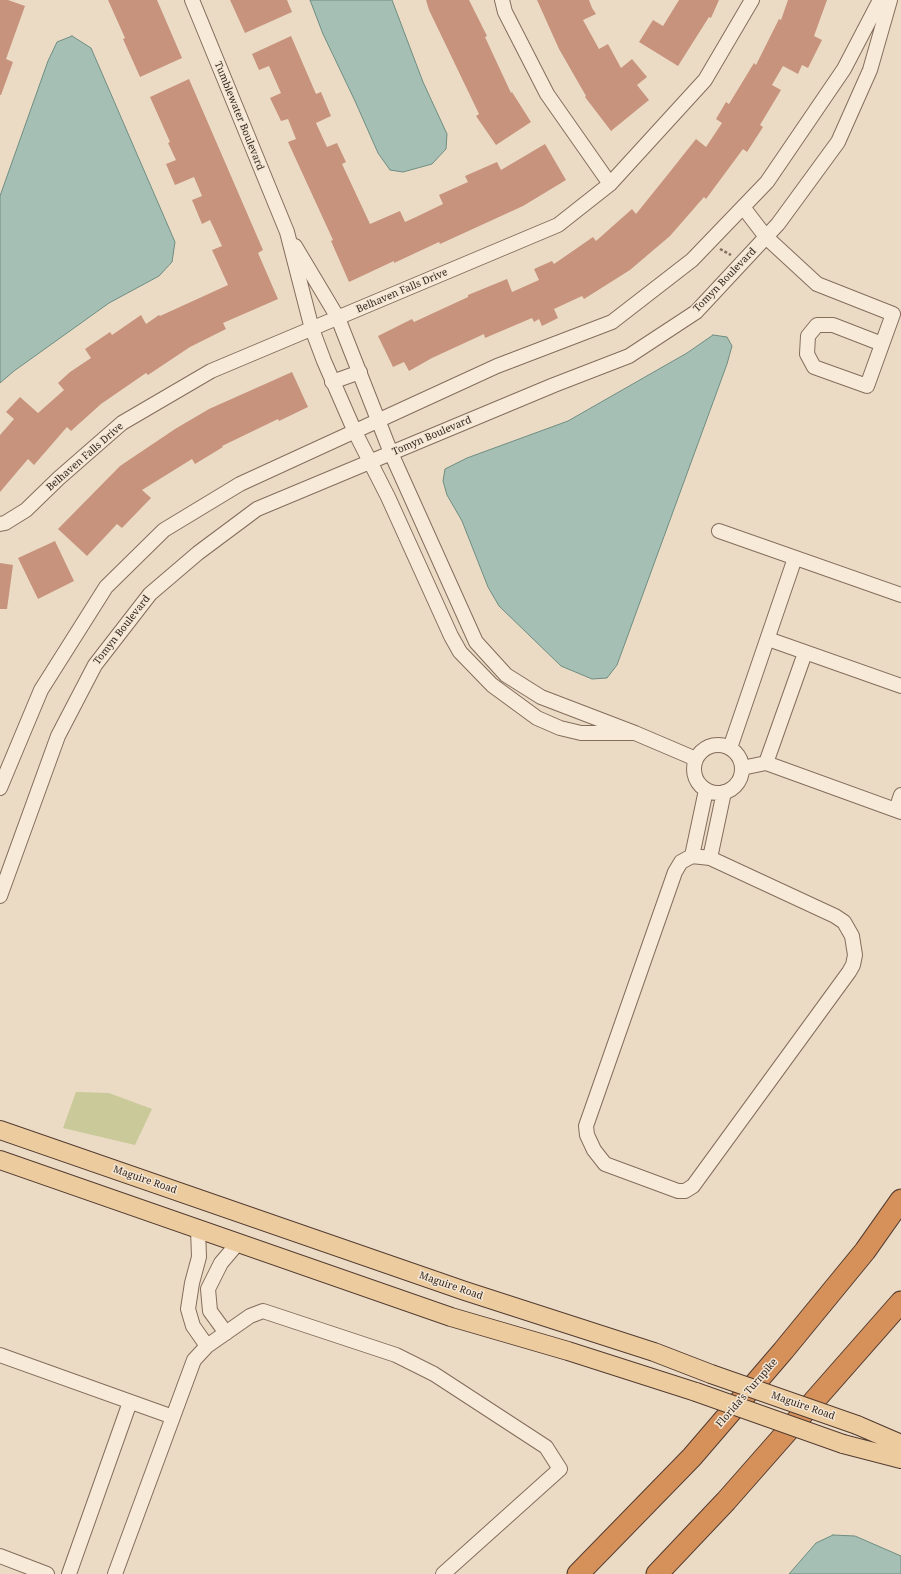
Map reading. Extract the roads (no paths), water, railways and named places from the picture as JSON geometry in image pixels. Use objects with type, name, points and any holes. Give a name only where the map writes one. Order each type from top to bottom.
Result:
[{"type":"highway","name":"Florida's Turnpike","points":[[578,1574],[692,1457],[783,1351],[865,1251],[901,1200]]},
{"type":"highway","points":[[657,1574],[726,1501],[901,1302]]},
{"type":"main road","name":"Maguire Road","points":[[0,1130],[465,1291],[654,1352],[711,1374],[857,1425],[901,1444]]},
{"type":"main road","points":[[0,1160],[451,1317],[568,1351],[696,1392],[843,1444],[901,1459]]},
{"type":"street","name":"Tumblewater Boulevard","points":[[192,0],[287,232],[312,329],[332,382],[355,432],[388,497],[451,636],[460,652],[492,686],[537,718],[560,728],[581,733],[635,733]]},
{"type":"street","points":[[502,0],[505,12],[547,94],[610,184]]},
{"type":"street","name":"Belhaven Falls Drive","points":[[0,524],[5,523],[26,510],[59,478],[122,424],[211,371],[558,225],[610,184],[705,80],[752,0]]},
{"type":"street","points":[[0,788],[41,690],[106,587],[164,530],[240,484],[497,366],[612,322],[692,260],[767,182],[844,70],[880,0]]},
{"type":"street","name":"Tomyn Boulevard","points":[[0,896],[58,736],[95,665],[150,594],[198,553],[257,509],[554,385],[629,356],[696,312],[778,224],[838,142],[870,70],[890,0]]},
{"type":"street","points":[[743,207],[766,237],[817,284],[893,314],[868,386],[814,367],[806,354],[808,336],[818,326],[833,326],[882,344]]},
{"type":"street","name":"Tumblewater Boulevard","points":[[287,232],[338,318],[392,453],[476,642],[506,675],[541,697],[635,733],[696,759]]},
{"type":"street","points":[[332,382],[360,372]]},
{"type":"street","points":[[719,532],[901,595]]},
{"type":"street","points":[[730,748],[795,558]]},
{"type":"street","points":[[768,640],[901,686]]},
{"type":"street","points":[[460,652],[476,642]]},
{"type":"street","points":[[766,762],[806,653]]},
{"type":"street","points":[[715,745],[730,748],[736,753],[742,768],[738,783],[724,792],[718,793],[706,790],[697,782],[694,774],[696,759],[707,747],[715,745]]},
{"type":"street","points":[[742,768],[766,762],[898,811],[901,795]]},
{"type":"street","points":[[692,856],[706,790]]},
{"type":"street","points":[[710,858],[724,792]]},
{"type":"street","points":[[692,856],[710,858],[840,919],[844,922],[852,936],[855,955],[853,965],[849,972],[693,1186],[685,1191],[678,1191],[605,1164],[594,1150],[589,1140],[586,1126],[675,872],[681,862],[692,856]]},
{"type":"street","points":[[198,1229],[199,1256],[192,1282],[188,1309],[193,1326],[208,1346]]},
{"type":"street","points":[[226,1333],[210,1311],[208,1289],[220,1263],[238,1243]]},
{"type":"street","points":[[188,1305],[209,1302]]},
{"type":"street","points":[[115,1574],[194,1360],[208,1346],[226,1333],[250,1316],[263,1311],[396,1355],[434,1374],[546,1447],[560,1469],[442,1574]]},
{"type":"street","points":[[0,1355],[172,1417]]},
{"type":"street","points":[[68,1574],[130,1402]]},
{"type":"street","points":[[0,1556],[47,1574]]}]
